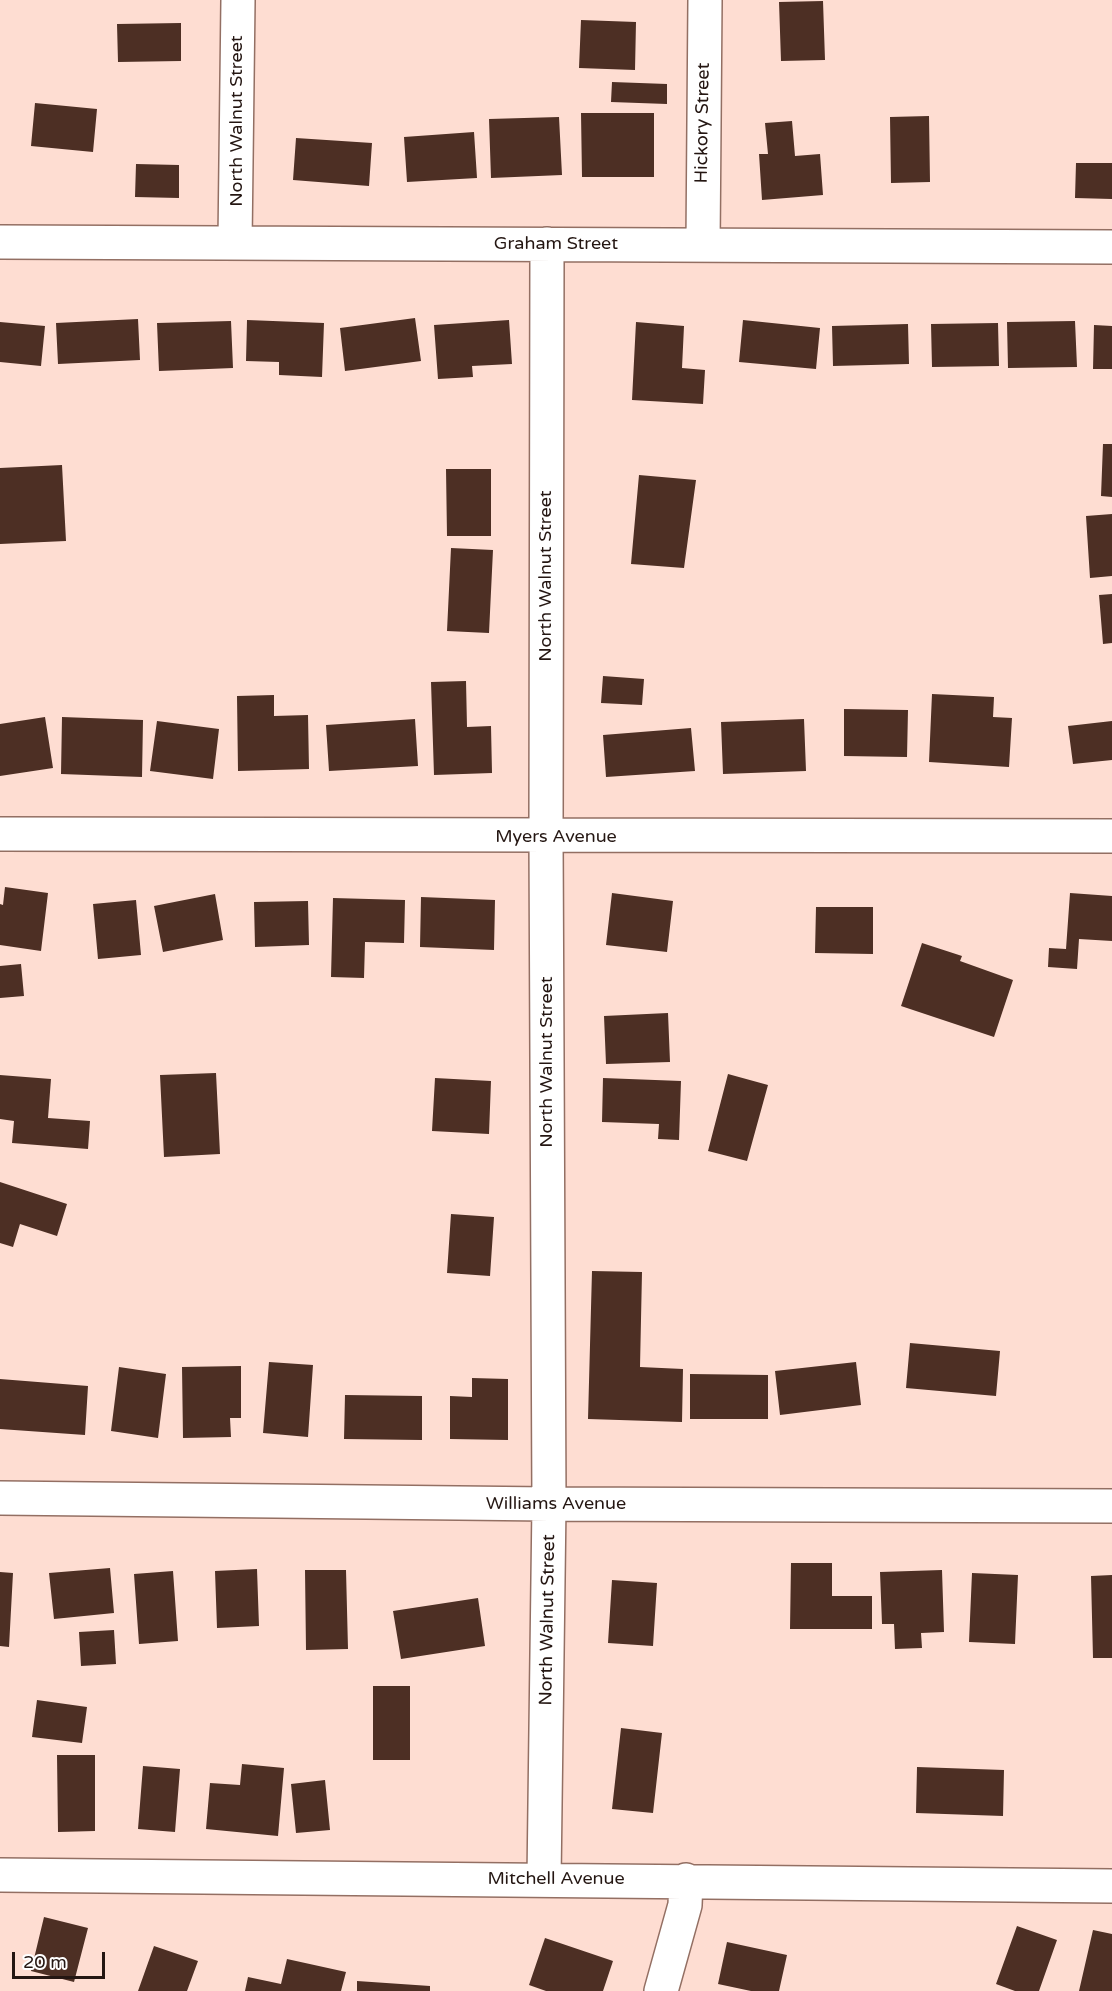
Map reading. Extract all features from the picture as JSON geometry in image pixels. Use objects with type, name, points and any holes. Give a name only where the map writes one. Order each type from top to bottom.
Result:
[{"type":"street","name":"North Walnut Street","points":[[235,242],[238,0]]},
{"type":"street","name":"Hickory Street","points":[[703,245],[705,0]]},
{"type":"street","name":"Graham Street","points":[[0,242],[1112,247]]},
{"type":"street","name":"North Walnut Street","points":[[544,1879],[549,1504],[546,837],[547,244]]},
{"type":"street","name":"Myers Avenue","points":[[0,834],[546,837],[1112,836]]},
{"type":"street","name":"Williams Avenue","points":[[0,1498],[549,1504],[1112,1506]]},
{"type":"street","name":"Mitchell Avenue","points":[[0,1875],[1112,1886]]},
{"type":"street","points":[[661,1991],[685,1905],[686,1880]]},
{"type":"building","points":[[823,1],[825,60],[781,61],[779,2]]},
{"type":"building","points":[[581,20],[636,22],[635,70],[579,68]]},
{"type":"building","points":[[181,23],[181,61],[118,62],[117,24]]},
{"type":"building","points":[[612,82],[667,84],[667,104],[611,102]]},
{"type":"building","points":[[35,103],[97,109],[93,152],[31,146]]},
{"type":"building","points":[[581,113],[654,113],[654,177],[582,177]]},
{"type":"building","points":[[929,116],[930,182],[891,183],[890,117]]},
{"type":"building","points":[[559,117],[562,175],[491,178],[489,119]]},
{"type":"building","points":[[792,121],[795,156],[820,154],[823,195],[762,200],[759,154],[768,154],[765,123]]},
{"type":"building","points":[[474,132],[477,178],[407,182],[404,137]]},
{"type":"building","points":[[296,138],[372,143],[369,186],[293,180]]},
{"type":"building","points":[[1076,163],[1112,163],[1112,199],[1075,198]]},
{"type":"building","points":[[136,164],[179,165],[179,198],[135,197]]},
{"type":"building","points":[[415,318],[421,361],[345,371],[340,328]]},
{"type":"building","points":[[138,319],[140,360],[58,364],[56,323]]},
{"type":"building","points":[[247,320],[324,323],[322,377],[279,375],[279,362],[246,361]]},
{"type":"building","points":[[509,320],[512,364],[472,366],[473,377],[438,379],[434,325]]},
{"type":"building","points":[[743,320],[820,328],[816,369],[739,362]]},
{"type":"building","points":[[231,321],[233,368],[159,371],[157,323]]},
{"type":"building","points":[[1075,321],[1077,367],[1008,368],[1007,322]]},
{"type":"building","points":[[0,322],[45,326],[41,366],[0,362]]},
{"type":"building","points":[[636,322],[684,326],[682,368],[705,370],[703,404],[632,400]]},
{"type":"building","points":[[998,323],[999,366],[932,367],[931,324]]},
{"type":"building","points":[[908,324],[909,364],[833,366],[832,326]]},
{"type":"building","points":[[1094,325],[1112,326],[1112,369],[1093,369]]},
{"type":"building","points":[[1103,444],[1112,444],[1112,497],[1101,496]]},
{"type":"building","points":[[62,465],[66,541],[0,544],[0,468]]},
{"type":"building","points":[[446,469],[491,469],[491,536],[447,536]]},
{"type":"building","points":[[639,475],[696,480],[684,568],[631,564]]},
{"type":"building","points":[[1112,514],[1112,576],[1090,578],[1086,516]]},
{"type":"building","points":[[451,548],[493,550],[489,633],[447,631]]},
{"type":"building","points":[[1112,594],[1112,643],[1103,644],[1099,595]]},
{"type":"building","points":[[603,676],[644,679],[642,705],[601,703]]},
{"type":"building","points":[[466,681],[467,727],[491,726],[492,773],[434,775],[431,682]]},
{"type":"building","points":[[932,694],[994,697],[993,717],[1012,718],[1009,767],[929,762]]},
{"type":"building","points":[[274,695],[274,716],[308,715],[309,769],[238,771],[237,696]]},
{"type":"building","points":[[844,709],[908,710],[907,757],[844,756]]},
{"type":"building","points":[[45,717],[53,768],[0,776],[0,724]]},
{"type":"building","points":[[62,717],[143,720],[142,777],[61,774]]},
{"type":"building","points":[[415,719],[418,766],[329,771],[326,725]]},
{"type":"building","points":[[804,719],[806,771],[723,774],[721,722]]},
{"type":"building","points":[[157,721],[219,729],[213,779],[150,771]]},
{"type":"building","points":[[1112,721],[1112,760],[1073,764],[1068,726]]},
{"type":"building","points":[[691,728],[695,771],[606,777],[603,735]]},
{"type":"building","points":[[5,887],[48,893],[41,951],[0,945],[0,904],[3,905]]},
{"type":"building","points":[[612,893],[673,901],[667,952],[606,945]]},
{"type":"building","points":[[1070,893],[1112,896],[1112,941],[1079,939],[1077,969],[1048,967],[1049,948],[1066,949]]},
{"type":"building","points":[[215,894],[223,940],[163,952],[154,906]]},
{"type":"building","points":[[421,897],[495,900],[494,950],[420,947]]},
{"type":"building","points":[[333,898],[405,900],[404,943],[365,942],[364,978],[331,977]]},
{"type":"building","points":[[136,900],[141,955],[98,959],[93,904]]},
{"type":"building","points":[[308,901],[309,945],[255,947],[254,902]]},
{"type":"building","points":[[816,907],[873,907],[873,954],[815,953]]},
{"type":"building","points":[[922,943],[962,956],[960,961],[1013,980],[994,1037],[901,1006]]},
{"type":"building","points":[[21,964],[24,996],[0,998],[0,966]]},
{"type":"building","points":[[668,1013],[670,1062],[606,1064],[604,1016]]},
{"type":"building","points":[[216,1073],[220,1154],[164,1157],[160,1075]]},
{"type":"building","points":[[728,1074],[768,1085],[747,1161],[708,1151]]},
{"type":"building","points":[[0,1075],[51,1079],[48,1118],[90,1121],[88,1149],[12,1143],[14,1121],[0,1119]]},
{"type":"building","points":[[435,1078],[491,1081],[489,1134],[432,1131]]},
{"type":"building","points":[[603,1078],[681,1081],[679,1140],[658,1139],[659,1124],[602,1122]]},
{"type":"building","points":[[0,1182],[67,1204],[57,1236],[20,1224],[13,1247],[0,1243]]},
{"type":"building","points":[[451,1214],[494,1217],[490,1276],[447,1273]]},
{"type":"building","points":[[592,1271],[642,1272],[640,1367],[683,1369],[682,1422],[588,1419]]},
{"type":"building","points":[[910,1343],[1000,1351],[996,1396],[906,1388]]},
{"type":"building","points":[[269,1362],[313,1365],[308,1437],[263,1433]]},
{"type":"building","points":[[856,1362],[861,1405],[780,1415],[775,1371]]},
{"type":"building","points":[[241,1366],[241,1418],[230,1418],[231,1437],[183,1438],[182,1367]]},
{"type":"building","points":[[119,1367],[166,1374],[158,1438],[111,1431]]},
{"type":"building","points":[[690,1374],[768,1375],[768,1419],[690,1419]]},
{"type":"building","points":[[472,1378],[508,1379],[508,1440],[450,1439],[450,1396],[472,1397]]},
{"type":"building","points":[[0,1379],[88,1386],[85,1435],[0,1429]]},
{"type":"building","points":[[345,1395],[422,1396],[422,1440],[344,1439]]},
{"type":"building","points":[[791,1563],[832,1563],[832,1596],[872,1596],[872,1629],[790,1629]]},
{"type":"building","points":[[110,1568],[114,1613],[54,1619],[49,1573]]},
{"type":"building","points":[[257,1569],[259,1626],[217,1628],[215,1571]]},
{"type":"building","points":[[305,1570],[346,1570],[348,1649],[306,1650]]},
{"type":"building","points":[[942,1570],[944,1632],[921,1633],[922,1648],[895,1649],[894,1624],[882,1624],[880,1572]]},
{"type":"building","points":[[173,1571],[178,1641],[139,1644],[134,1574]]},
{"type":"building","points":[[0,1572],[13,1573],[9,1647],[0,1646]]},
{"type":"building","points":[[972,1573],[1018,1575],[1015,1644],[969,1642]]},
{"type":"building","points":[[1112,1575],[1112,1658],[1093,1658],[1091,1576]]},
{"type":"building","points":[[612,1580],[657,1583],[653,1646],[608,1643]]},
{"type":"building","points":[[478,1598],[485,1646],[401,1659],[393,1611]]},
{"type":"building","points":[[114,1630],[116,1664],[81,1666],[79,1632]]},
{"type":"building","points":[[373,1686],[410,1686],[410,1760],[373,1760]]},
{"type":"building","points":[[37,1700],[87,1707],[82,1743],[32,1737]]},
{"type":"building","points":[[621,1728],[662,1733],[653,1813],[612,1809]]},
{"type":"building","points":[[57,1755],[95,1755],[95,1831],[58,1832]]},
{"type":"building","points":[[242,1764],[284,1768],[278,1836],[206,1829],[210,1783],[240,1785]]},
{"type":"building","points":[[143,1766],[180,1769],[175,1832],[138,1829]]},
{"type":"building","points":[[917,1767],[1004,1770],[1003,1816],[916,1813]]},
{"type":"building","points":[[325,1780],[330,1830],[296,1833],[291,1784]]},
{"type":"building","points":[[44,1917],[88,1928],[74,1982],[31,1971]]},
{"type":"building","points":[[1017,1926],[1057,1940],[1039,1991],[1015,1991],[996,1984]]},
{"type":"building","points":[[1093,1930],[1112,1934],[1112,1991],[1079,1991]]},
{"type":"building","points":[[545,1938],[613,1961],[603,1991],[546,1991],[529,1985]]},
{"type":"building","points":[[727,1942],[787,1955],[779,1991],[751,1991],[718,1984]]},
{"type":"building","points":[[154,1946],[198,1961],[187,1991],[138,1991]]},
{"type":"building","points":[[287,1959],[346,1972],[341,1991],[245,1991],[248,1977],[281,1984]]},
{"type":"building","points":[[357,1981],[430,1986],[430,1991],[357,1991]]}]
